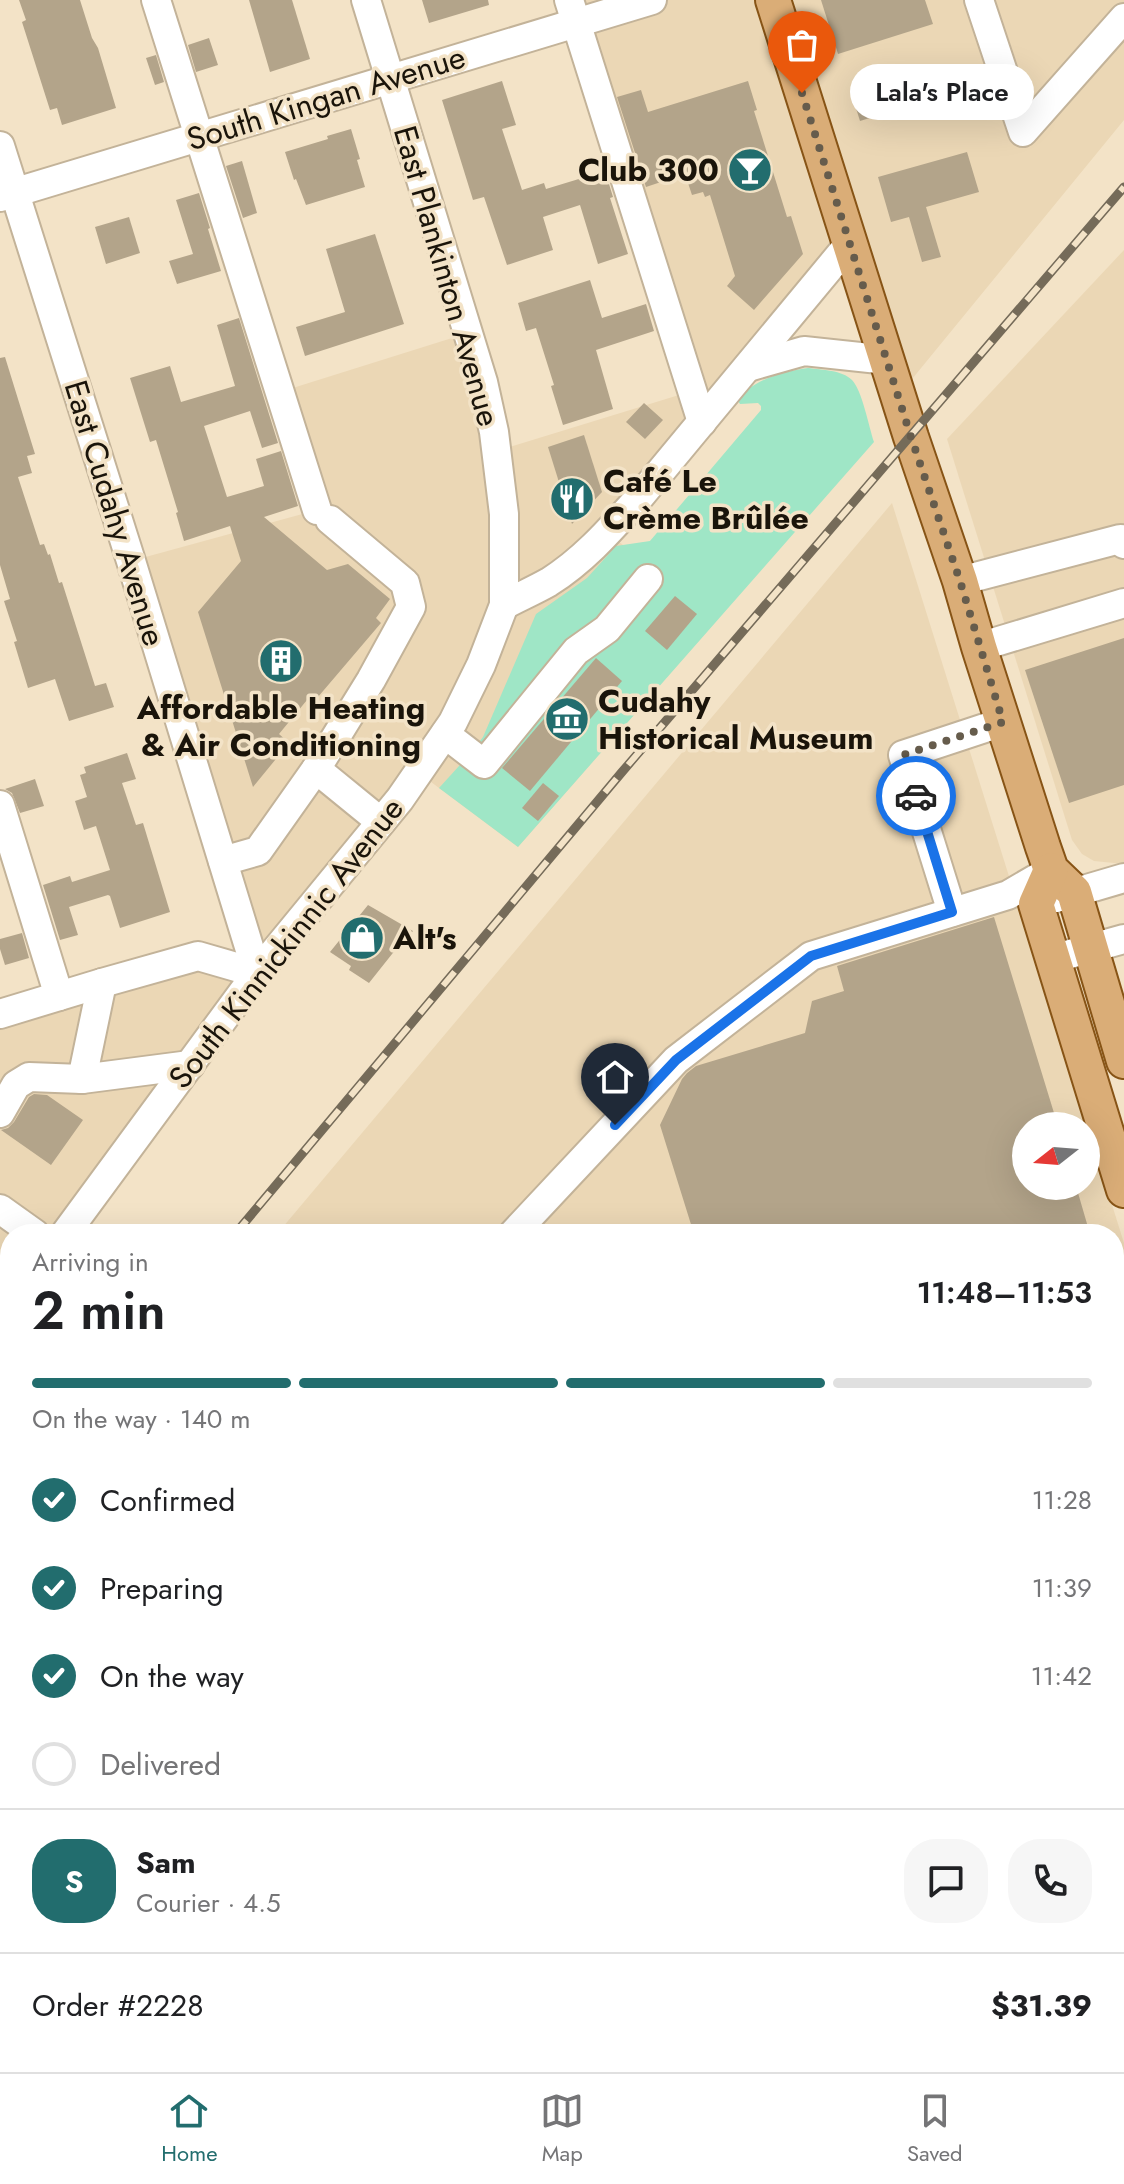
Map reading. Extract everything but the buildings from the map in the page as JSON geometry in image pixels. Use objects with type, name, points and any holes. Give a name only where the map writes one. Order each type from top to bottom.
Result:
[{"type":"main road","points":[[773,0],[1003,722],[1090,949],[1124,1061]]},
{"type":"main road","points":[[1062,881],[1036,904],[1124,1190]]},
{"type":"street","points":[[156,0],[324,515],[405,583],[411,607],[371,680],[316,769],[258,851],[223,861]]},
{"type":"street","name":"East Plankinton Avenue","points":[[366,0],[483,382],[494,432],[504,514],[504,605]]},
{"type":"street","name":"South Kingan Avenue","points":[[7,195],[390,78],[573,11],[652,0]]},
{"type":"street","points":[[979,0],[1023,132],[1124,18]]},
{"type":"street","points":[[573,11],[702,422]]},
{"type":"street","name":"East Cudahy Avenue","points":[[0,146],[7,195],[127,547],[257,973]]},
{"type":"street","points":[[504,605],[549,582],[590,550],[637,500],[850,243]]},
{"type":"street","points":[[748,367],[804,351],[888,360]]},
{"type":"street","points":[[960,581],[1120,539],[1124,544]]},
{"type":"street","points":[[445,734],[484,764],[576,651],[607,629],[648,579]]},
{"type":"street","points":[[979,647],[1124,603]]},
{"type":"street","name":"South Kinnickinnic Avenue","points":[[72,1224],[257,973],[381,822],[445,734],[481,665],[504,605]]},
{"type":"street","points":[[952,912],[903,755],[1003,722]]},
{"type":"street","points":[[316,769],[381,822]]},
{"type":"street","points":[[0,805],[59,996]]},
{"type":"street","points":[[522,1224],[676,1060],[811,956],[1062,881],[1124,878]]},
{"type":"street","points":[[1052,959],[1124,939]]},
{"type":"street","points":[[0,1014],[198,956],[257,973]]},
{"type":"street","points":[[82,1079],[102,983]]},
{"type":"street","points":[[0,1113],[16,1085],[29,1077],[82,1079],[190,1065]]},
{"type":"street","points":[[0,1209],[21,1224]]},
{"type":"shaded area","points":[[569,0],[1124,0],[1124,120],[899,395],[850,244],[608,533],[717,620],[518,847],[419,773],[73,1224],[0,1224],[0,1014],[198,956],[256,973],[131,561],[317,510],[280,392],[468,333],[497,451],[692,391]]},
{"type":"shaded area","points":[[1124,250],[1124,864],[1094,861],[1082,854],[1072,840],[947,439]]},
{"type":"shaded area","points":[[892,503],[1083,1112],[1012,1112],[1012,1200],[1100,1200],[1100,1166],[1118,1224],[285,1224]]},
{"type":"green space","points":[[808,368],[837,372],[852,380],[862,400],[874,442],[518,847],[439,788],[483,737],[536,614],[587,578],[616,546],[650,541],[761,410],[758,403],[740,404],[738,401],[751,387],[789,371]]},
{"type":"railway","points":[[243,1224],[622,772],[1124,187]]},
{"type":"way so far","points":[[802,93],[1003,722],[903,755],[916,796]]},
{"type":"place","name":"Lala's Place","points":[[802,93]]},
{"type":"place","name":"Club 300","points":[[750,170]]},
{"type":"place","name":"Café Le Crème Brûlée","points":[[572,499]]},
{"type":"place","name":"Affordable Heating & Air Conditioning","points":[[281,661]]},
{"type":"place","name":"Cudahy Historical Museum","points":[[567,719]]},
{"type":"place","name":"Alt's","points":[[362,938]]},
{"type":"route","points":[[615,1125],[676,1060],[811,956],[952,912],[916,796]]}]
